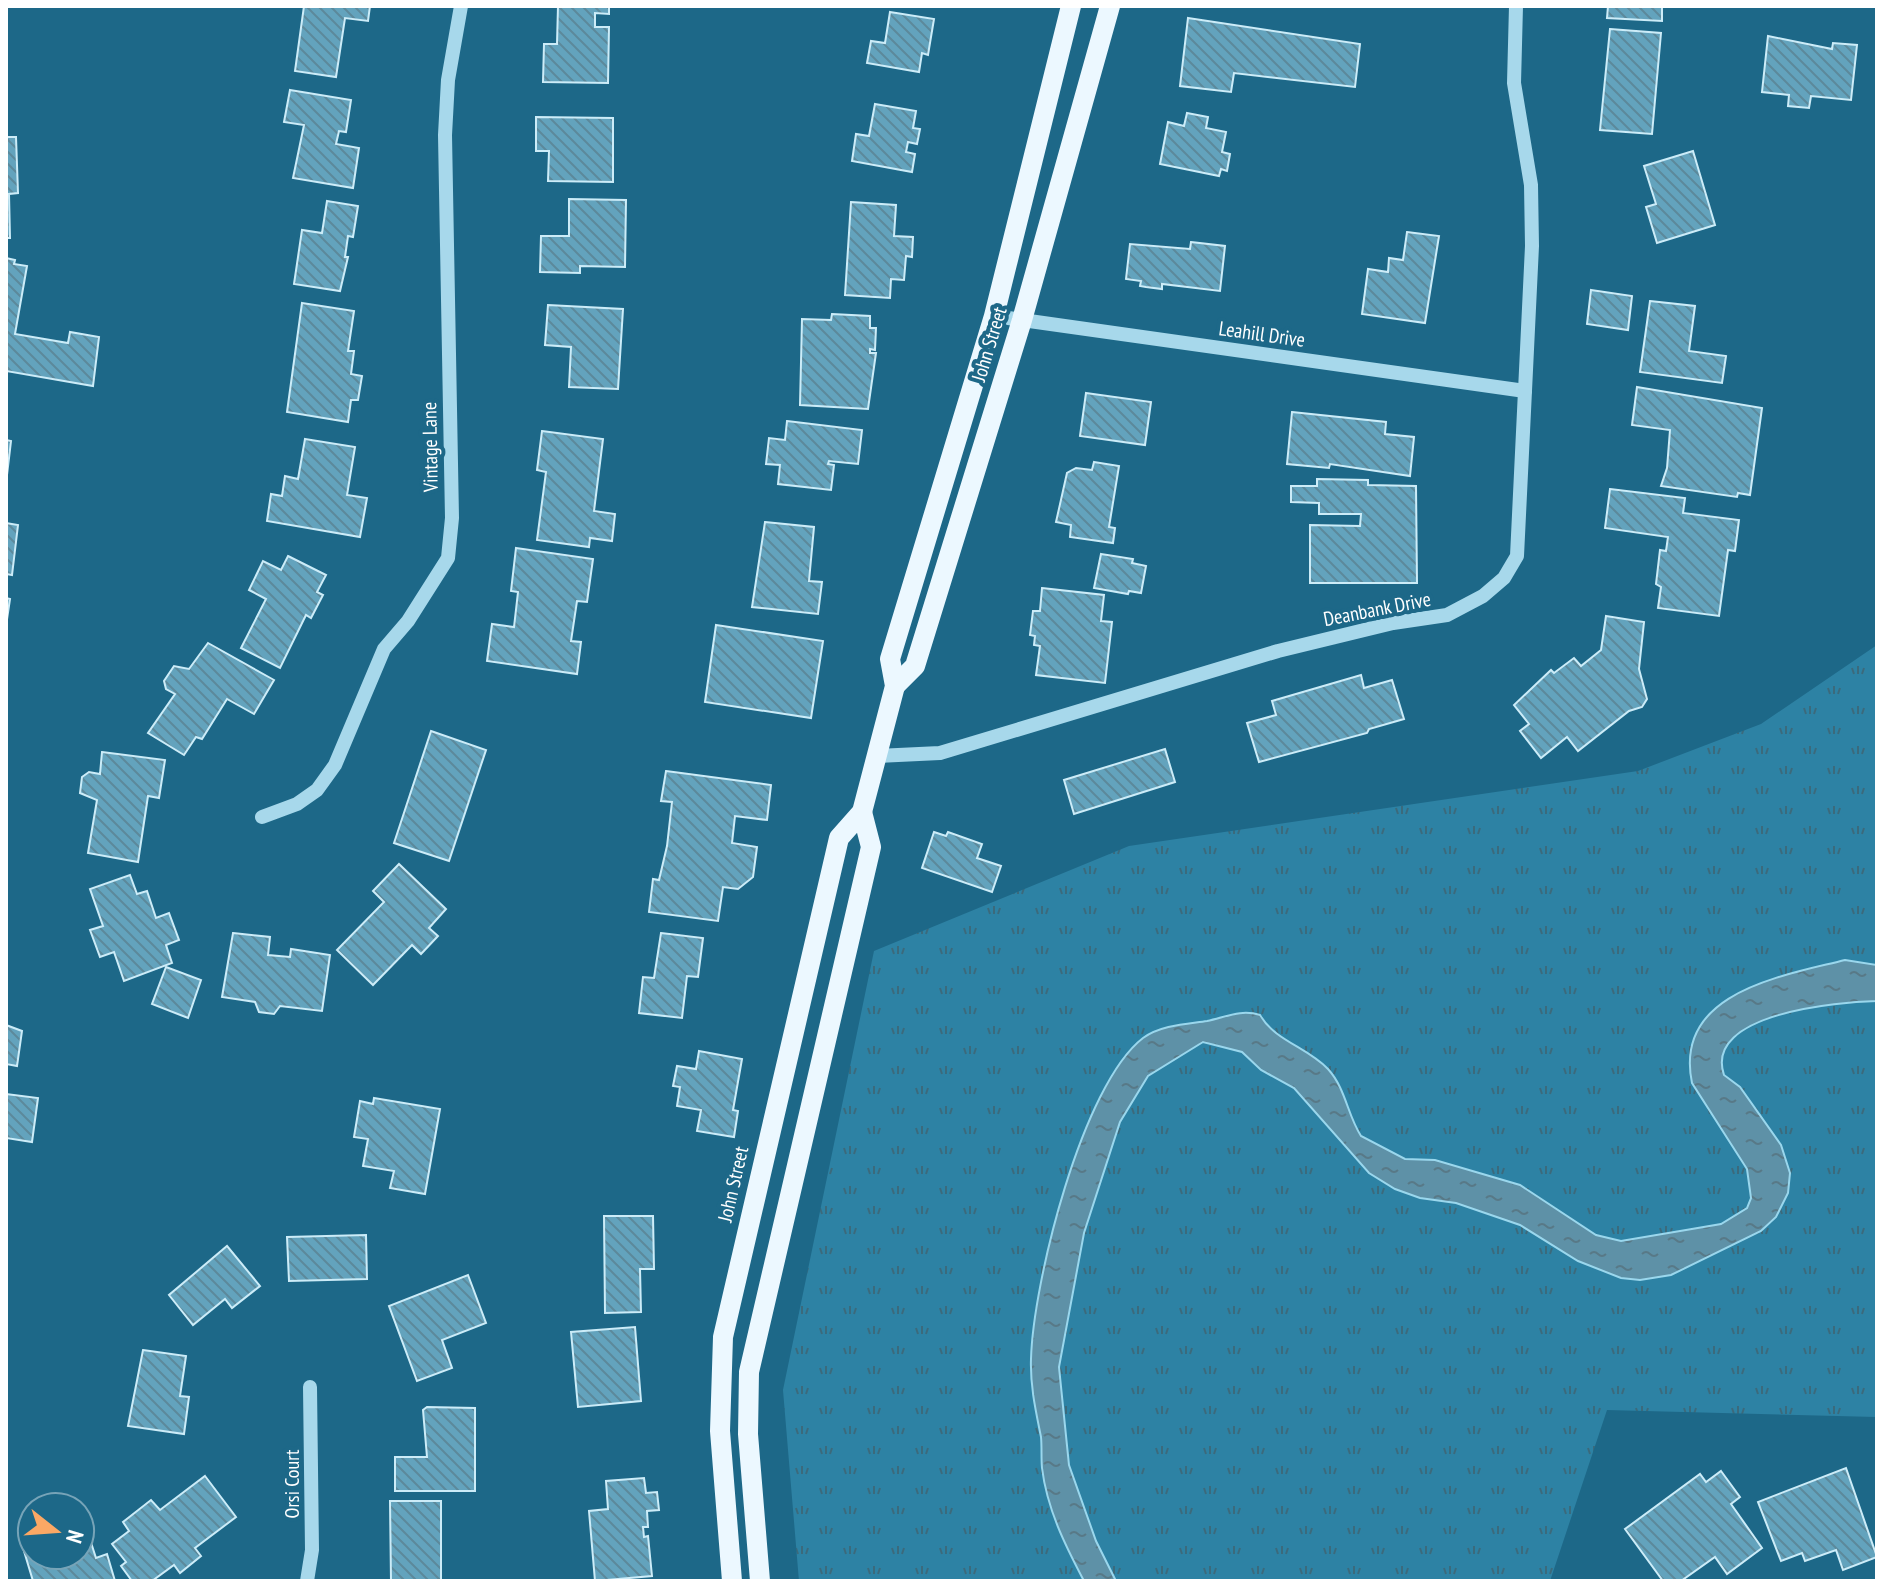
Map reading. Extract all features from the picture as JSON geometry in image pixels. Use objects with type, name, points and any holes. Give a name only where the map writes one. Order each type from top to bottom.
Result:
[{"type":"main road","name":"John Street","points":[[732,1581],[720,1431],[723,1337],[839,838],[862,812],[895,686],[890,659],[994,316],[1071,6]]},
{"type":"main road","name":"John Street","points":[[895,686],[915,666],[1022,320],[1110,6]]},
{"type":"main road","name":"John Street","points":[[760,1581],[748,1434],[749,1372],[871,847],[862,812]]},
{"type":"street","name":"Vintage Lane","points":[[262,817],[297,804],[317,790],[335,765],[384,649],[408,621],[448,558],[452,518],[445,135],[448,80],[461,6]]},
{"type":"street","name":"Deanbank Drive","points":[[877,756],[940,753],[1278,651],[1393,623],[1447,615],[1483,596],[1504,578],[1517,556],[1531,185],[1514,83],[1516,6]]},
{"type":"street","name":"Leahill Drive","points":[[994,316],[1525,391]]},
{"type":"street","name":"Orsi Court","points":[[307,1581],[312,1550],[310,1387]]},
{"type":"green space","points":[[1877,645],[1877,1417],[1607,1410],[1550,1581],[799,1581],[783,1390],[874,951],[1129,846],[1638,771],[1761,724]]},
{"type":"water","points":[[1845,960],[1877,965],[1877,1001],[1834,1004],[1778,1015],[1734,1037],[1723,1054],[1724,1075],[1740,1087],[1781,1145],[1790,1173],[1788,1193],[1776,1217],[1761,1231],[1671,1275],[1640,1280],[1621,1278],[1578,1261],[1520,1225],[1456,1203],[1420,1198],[1395,1189],[1369,1173],[1294,1088],[1261,1070],[1242,1052],[1203,1042],[1148,1076],[1120,1122],[1084,1233],[1059,1367],[1069,1465],[1096,1541],[1116,1581],[1084,1581],[1058,1526],[1044,1483],[1041,1437],[1031,1379],[1034,1325],[1051,1236],[1081,1140],[1100,1097],[1121,1062],[1143,1038],[1158,1030],[1240,1013],[1260,1015],[1274,1031],[1328,1069],[1339,1085],[1361,1136],[1405,1159],[1435,1160],[1520,1185],[1596,1235],[1621,1241],[1721,1224],[1747,1208],[1751,1198],[1747,1169],[1692,1083],[1691,1052],[1699,1028],[1715,1008],[1738,993],[1792,973]]},
{"type":"building","points":[[304,6],[370,6],[368,21],[345,18],[336,77],[295,71]]},
{"type":"building","points":[[558,6],[609,6],[609,14],[595,13],[595,27],[609,27],[608,83],[543,82],[544,44],[557,44]]},
{"type":"building","points":[[1608,6],[1662,6],[1662,21],[1607,18]]},
{"type":"building","points":[[890,12],[934,19],[928,55],[922,53],[919,72],[867,63],[871,41],[885,43]]},
{"type":"building","points":[[1188,18],[1360,44],[1355,87],[1234,73],[1231,92],[1180,86]]},
{"type":"building","points":[[1610,29],[1661,33],[1652,134],[1600,130]]},
{"type":"building","points":[[1768,36],[1832,49],[1833,43],[1857,45],[1851,100],[1811,96],[1809,108],[1788,106],[1789,95],[1762,92]]},
{"type":"building","points":[[290,90],[351,100],[346,132],[339,131],[336,144],[359,148],[353,188],[293,178],[304,125],[284,122]]},
{"type":"building","points":[[875,104],[916,111],[913,128],[920,129],[917,144],[908,142],[906,152],[915,154],[912,172],[852,161],[856,134],[869,136]]},
{"type":"building","points":[[1187,113],[1208,117],[1206,128],[1226,132],[1222,152],[1230,154],[1227,171],[1221,169],[1219,176],[1160,164],[1168,122],[1184,126]]},
{"type":"building","points":[[536,117],[613,118],[613,182],[548,181],[549,151],[536,151]]},
{"type":"building","points":[[6,126],[7,137],[16,137],[18,193],[9,194],[10,238],[6,238]]},
{"type":"building","points":[[1693,151],[1715,225],[1657,243],[1646,207],[1656,204],[1644,166]]},
{"type":"building","points":[[569,199],[626,200],[625,267],[580,266],[580,273],[540,272],[541,236],[569,236]]},
{"type":"building","points":[[327,201],[358,206],[353,237],[348,236],[345,257],[348,257],[340,291],[294,284],[302,230],[322,233]]},
{"type":"building","points":[[851,202],[896,205],[894,236],[913,237],[912,257],[906,256],[904,280],[891,279],[890,298],[845,295]]},
{"type":"building","points":[[1407,232],[1439,236],[1425,323],[1362,314],[1368,269],[1388,272],[1389,258],[1403,260]]},
{"type":"building","points":[[1191,242],[1225,246],[1220,291],[1162,284],[1162,289],[1146,287],[1140,286],[1141,281],[1126,279],[1130,244],[1190,249]]},
{"type":"building","points":[[6,258],[15,260],[14,264],[27,266],[15,334],[68,343],[70,332],[99,337],[93,386],[6,371]]},
{"type":"building","points":[[1591,290],[1632,296],[1628,330],[1587,324]]},
{"type":"building","points":[[1650,301],[1695,306],[1689,351],[1726,356],[1722,383],[1640,372]]},
{"type":"building","points":[[302,303],[354,311],[348,351],[354,351],[351,374],[362,376],[358,400],[351,400],[348,422],[287,412]]},
{"type":"building","points":[[548,305],[623,309],[618,389],[569,387],[571,347],[545,345]]},
{"type":"building","points":[[832,314],[870,316],[870,328],[876,328],[875,350],[870,349],[870,353],[876,353],[868,409],[800,405],[802,319],[831,320]]},
{"type":"building","points":[[1637,387],[1762,408],[1750,495],[1738,493],[1737,497],[1661,486],[1667,468],[1670,430],[1632,425]]},
{"type":"building","points":[[1086,393],[1151,402],[1145,445],[1080,436]]},
{"type":"building","points":[[1292,412],[1386,422],[1385,434],[1414,437],[1410,476],[1330,464],[1329,468],[1287,464]]},
{"type":"building","points":[[787,421],[862,430],[858,464],[829,461],[828,464],[834,465],[831,490],[778,484],[780,465],[766,464],[769,438],[785,440]]},
{"type":"building","points":[[542,431],[603,439],[594,511],[615,514],[612,541],[590,538],[589,547],[537,540],[546,472],[537,470]]},
{"type":"building","points":[[305,439],[355,447],[347,495],[367,498],[360,537],[267,521],[271,494],[282,496],[285,476],[298,479]]},
{"type":"building","points":[[6,440],[11,441],[7,475],[6,475]]},
{"type":"building","points":[[1094,462],[1119,466],[1109,527],[1115,528],[1113,543],[1070,537],[1071,525],[1056,522],[1067,473],[1076,468],[1092,470]]},
{"type":"building","points":[[1317,479],[1368,480],[1368,485],[1416,486],[1417,583],[1310,583],[1310,525],[1360,526],[1361,514],[1319,514],[1319,503],[1291,502],[1291,486],[1317,486]]},
{"type":"building","points":[[1610,489],[1685,498],[1683,513],[1739,520],[1735,551],[1728,550],[1719,616],[1658,608],[1661,587],[1656,584],[1660,550],[1666,551],[1668,537],[1605,528]]},
{"type":"building","points":[[765,522],[814,527],[809,581],[822,582],[818,614],[752,607]]},
{"type":"building","points":[[6,523],[18,525],[12,575],[6,574]]},
{"type":"building","points":[[516,548],[593,559],[587,602],[577,601],[571,641],[581,642],[577,674],[487,661],[492,624],[514,627],[518,592],[511,591]]},
{"type":"building","points":[[1101,554],[1133,559],[1132,563],[1146,566],[1141,593],[1094,588]]},
{"type":"building","points":[[288,556],[326,575],[317,592],[323,595],[311,618],[306,615],[280,668],[241,648],[266,599],[249,590],[263,561],[281,570]]},
{"type":"building","points":[[1042,588],[1104,595],[1101,621],[1112,622],[1105,683],[1036,675],[1040,646],[1034,645],[1035,636],[1030,635],[1033,611],[1040,611]]},
{"type":"building","points":[[6,598],[10,599],[6,626]]},
{"type":"building","points":[[1606,616],[1644,622],[1639,669],[1647,699],[1642,707],[1629,711],[1578,751],[1567,737],[1541,758],[1520,731],[1529,724],[1514,705],[1551,670],[1554,673],[1574,658],[1581,666],[1601,650]]},
{"type":"building","points":[[716,625],[823,641],[811,718],[705,702]]},
{"type":"building","points":[[208,643],[274,680],[254,714],[227,699],[202,739],[196,737],[184,755],[148,733],[175,694],[166,689],[164,681],[174,666],[189,669]]},
{"type":"building","points":[[1361,675],[1364,688],[1392,680],[1404,719],[1369,729],[1367,733],[1259,762],[1247,723],[1276,715],[1272,701]]},
{"type":"building","points":[[431,731],[486,750],[449,861],[394,843]]},
{"type":"building","points":[[1165,749],[1175,782],[1074,814],[1064,780]]},
{"type":"building","points":[[102,752],[165,760],[159,798],[148,796],[138,862],[88,853],[97,800],[80,793],[82,777],[89,772],[100,774]]},
{"type":"building","points":[[666,771],[771,785],[767,820],[735,816],[732,843],[757,847],[753,877],[738,889],[723,887],[718,921],[649,912],[653,879],[659,880],[667,846],[672,802],[661,801]]},
{"type":"building","points":[[934,832],[946,836],[948,832],[982,844],[977,858],[1001,866],[992,892],[922,868]]},
{"type":"building","points":[[399,864],[446,909],[429,928],[438,936],[421,954],[412,945],[373,985],[337,950],[384,902],[373,891]]},
{"type":"building","points":[[130,875],[137,894],[147,891],[156,918],[169,913],[179,940],[166,945],[172,963],[124,981],[114,952],[100,957],[90,930],[103,926],[90,889]]},
{"type":"building","points":[[233,933],[270,937],[268,955],[290,957],[291,949],[330,955],[322,1011],[280,1006],[274,1014],[259,1012],[255,1002],[222,997]]},
{"type":"building","points":[[661,933],[703,938],[698,977],[687,976],[682,1018],[639,1013],[643,977],[654,978]]},
{"type":"building","points":[[166,967],[201,980],[188,1018],[152,1004]]},
{"type":"building","points":[[6,1025],[22,1031],[17,1066],[6,1064]]},
{"type":"building","points":[[699,1051],[742,1059],[733,1110],[738,1111],[734,1137],[697,1131],[701,1110],[677,1106],[680,1087],[673,1086],[677,1066],[696,1069]]},
{"type":"building","points":[[6,1094],[38,1098],[32,1142],[6,1138]]},
{"type":"building","points":[[374,1098],[440,1109],[425,1194],[390,1188],[394,1171],[363,1166],[368,1139],[354,1137],[360,1101],[373,1104]]},
{"type":"building","points":[[604,1216],[653,1216],[654,1269],[640,1269],[641,1312],[605,1313]]},
{"type":"building","points":[[366,1235],[367,1279],[289,1281],[287,1237]]},
{"type":"building","points":[[227,1246],[260,1286],[232,1308],[225,1299],[193,1325],[169,1295]]},
{"type":"building","points":[[468,1275],[486,1323],[442,1340],[452,1368],[417,1381],[389,1306]]},
{"type":"building","points":[[635,1327],[641,1401],[578,1407],[571,1332]]},
{"type":"building","points":[[143,1350],[186,1356],[180,1396],[189,1397],[184,1434],[128,1426]]},
{"type":"building","points":[[427,1407],[475,1408],[475,1491],[395,1491],[395,1457],[427,1457],[423,1410]]},
{"type":"building","points":[[1846,1468],[1877,1557],[1843,1570],[1836,1550],[1805,1561],[1802,1553],[1781,1561],[1758,1502]]},
{"type":"building","points":[[1721,1471],[1740,1497],[1731,1504],[1762,1548],[1727,1574],[1715,1557],[1681,1581],[1663,1581],[1625,1529],[1700,1474],[1706,1482]]},
{"type":"building","points":[[205,1476],[236,1517],[195,1548],[201,1556],[180,1573],[174,1565],[152,1581],[132,1581],[121,1566],[126,1562],[112,1544],[129,1531],[123,1522],[151,1500],[160,1510]]},
{"type":"building","points":[[644,1478],[646,1493],[657,1492],[659,1510],[647,1511],[648,1527],[643,1527],[644,1537],[648,1536],[652,1576],[595,1581],[589,1511],[608,1509],[606,1481]]},
{"type":"building","points":[[390,1501],[441,1501],[441,1581],[391,1581]]},
{"type":"building","points":[[107,1554],[115,1581],[33,1581],[30,1571],[96,1571],[96,1558]]}]
